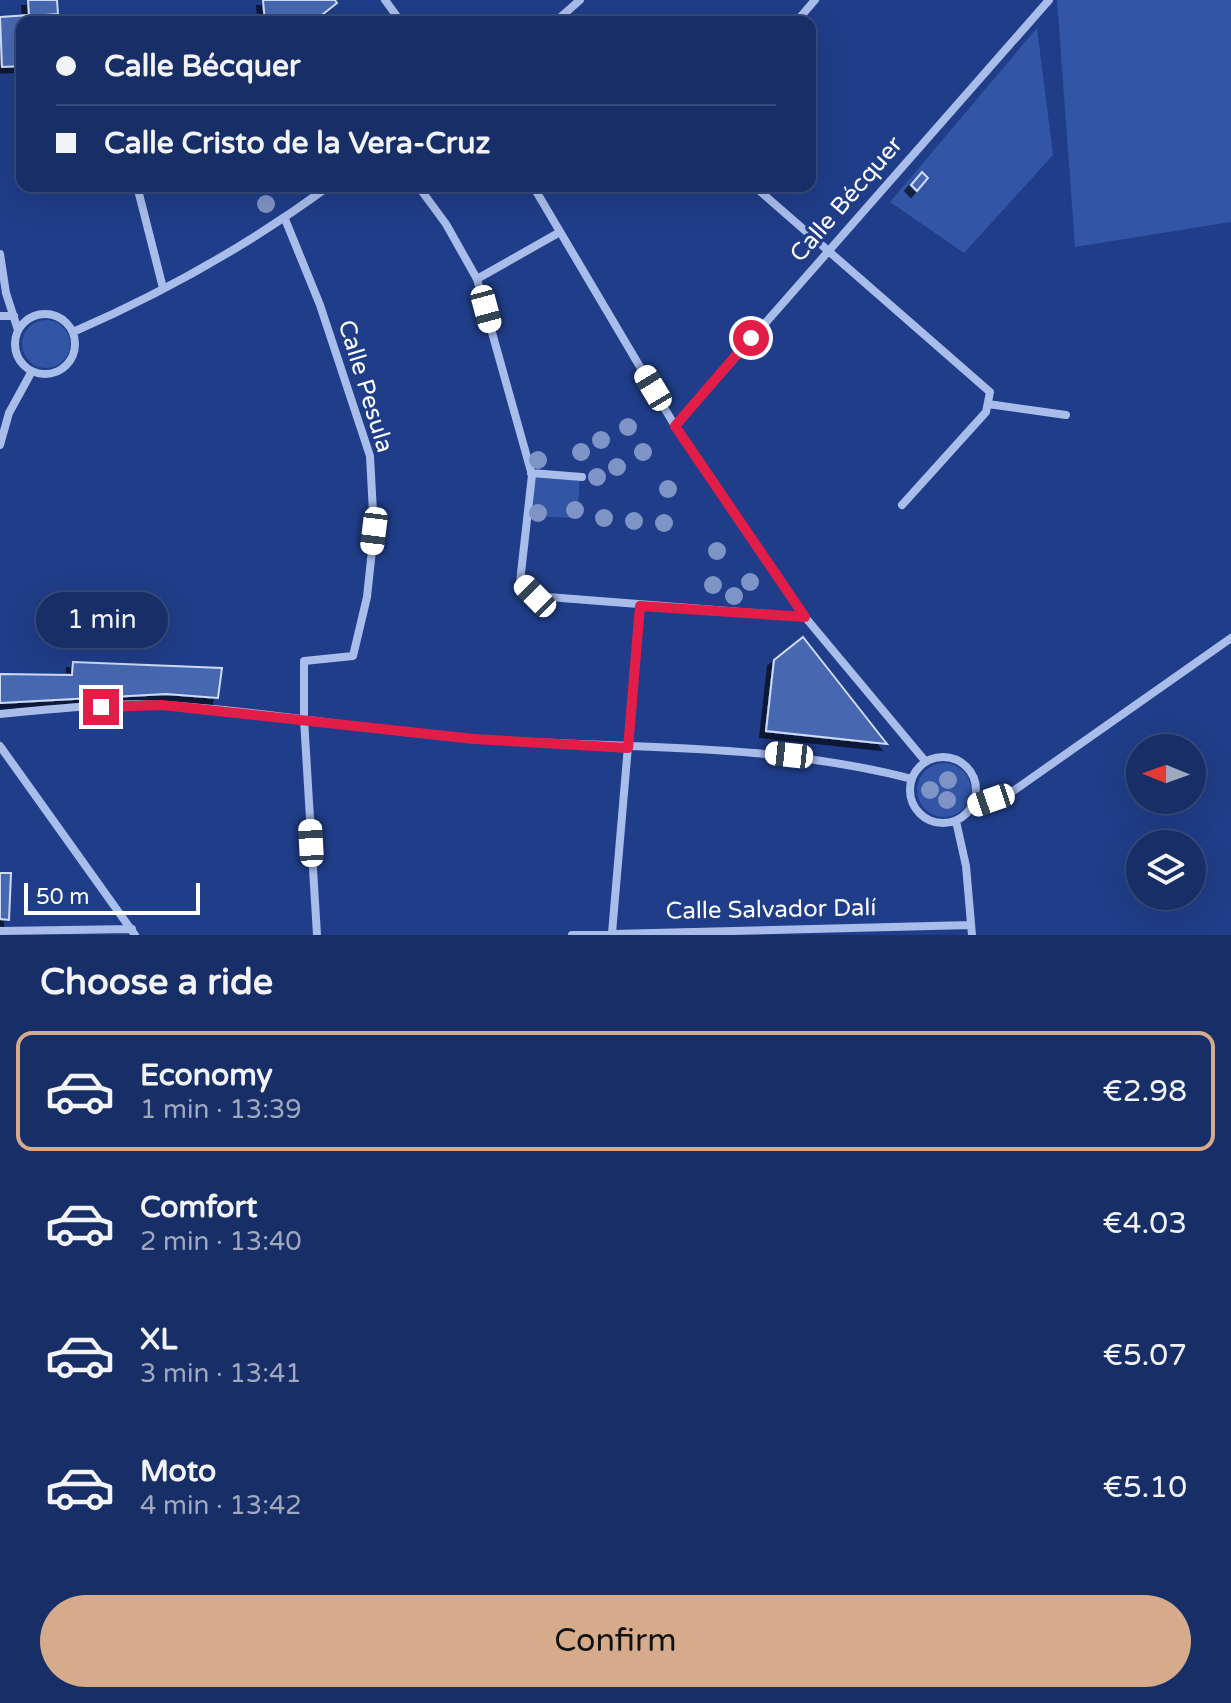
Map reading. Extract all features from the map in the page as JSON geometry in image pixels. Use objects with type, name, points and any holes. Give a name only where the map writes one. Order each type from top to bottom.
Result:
[{"type":"street","points":[[562,16],[580,0]]},
{"type":"street","points":[[801,16],[815,0]]},
{"type":"street","name":"Calle Bécquer","points":[[675,426],[1049,0]]},
{"type":"street","points":[[139,192],[163,288]]},
{"type":"street","points":[[73,332],[131,307],[285,219],[321,192]]},
{"type":"street","points":[[422,192],[446,224],[477,279],[531,473],[520,582],[535,596],[805,617]]},
{"type":"street","points":[[537,192],[675,426],[805,617],[926,762]]},
{"type":"street","points":[[761,192],[990,392],[986,412],[902,505]]},
{"type":"street","name":"Calle Pesula","points":[[285,219],[320,305],[370,456],[374,531],[367,597],[353,656],[304,661],[304,719]]},
{"type":"street","points":[[477,279],[560,232]]},
{"type":"street","points":[[0,254],[6,293],[18,330]]},
{"type":"street","points":[[41,314],[61,318],[73,332],[74,353],[69,362],[52,373],[32,371],[18,358],[15,339],[18,330],[32,316],[41,314]]},
{"type":"street","points":[[0,316],[14,316]]},
{"type":"street","points":[[0,445],[9,413],[32,371]]},
{"type":"street","points":[[988,404],[1066,415]]},
{"type":"street","points":[[531,473],[582,477]]},
{"type":"street","points":[[612,933],[640,606]]},
{"type":"street","points":[[972,807],[976,786],[966,766],[947,757],[926,762],[912,779],[912,801],[925,818],[935,822],[956,821],[972,807],[1009,794],[1231,638]]},
{"type":"street","points":[[0,714],[162,705],[474,739],[764,753],[867,767],[912,779]]},
{"type":"street","points":[[304,719],[317,935]]},
{"type":"street","points":[[0,746],[133,932]]},
{"type":"street","points":[[956,821],[966,866],[971,930]]},
{"type":"street","name":"Calle Salvador Dalí","points":[[572,935],[971,930]]},
{"type":"street","points":[[0,931],[133,932]]},
{"type":"shaded area","points":[[1057,0],[1231,0],[1231,222],[1075,247]]},
{"type":"shaded area","points":[[1037,28],[1053,155],[964,253],[890,202]]},
{"type":"shaded area","points":[[46,320],[63,327],[70,344],[63,361],[46,368],[29,361],[22,344],[29,327]]},
{"type":"shaded area","points":[[532,475],[580,479],[577,518],[527,516]]},
{"type":"shaded area","points":[[944,763],[963,771],[971,790],[963,809],[944,817],[925,809],[917,790],[925,771]]},
{"type":"building","points":[[28,0],[57,0],[58,14],[16,16],[16,66],[2,67],[0,17],[29,15]]},
{"type":"building","points":[[263,0],[335,0],[337,3],[321,16],[264,16]]},
{"type":"building","points":[[922,172],[928,178],[917,191],[911,185]]},
{"type":"building","points":[[803,637],[887,744],[766,731],[774,660]]},
{"type":"building","points":[[73,662],[222,668],[218,698],[166,694],[0,703],[0,674],[72,675]]},
{"type":"building","points":[[0,873],[11,873],[9,920],[0,919]]},
{"type":"route","points":[[101,707],[162,705],[474,739],[628,748],[640,606],[805,617],[675,426],[751,338]]}]
